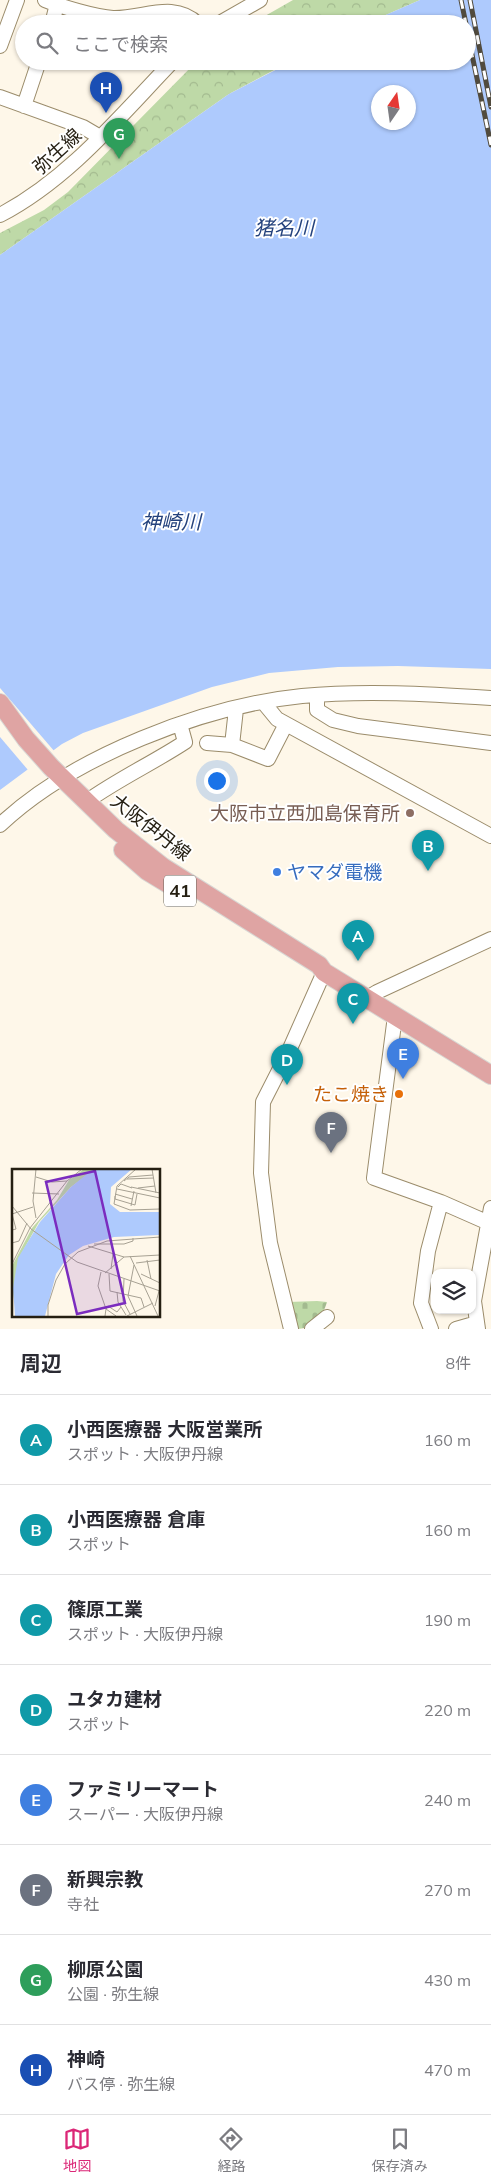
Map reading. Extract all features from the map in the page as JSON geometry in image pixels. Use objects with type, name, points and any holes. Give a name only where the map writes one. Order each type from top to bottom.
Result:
[{"type":"main road","name":"大阪伊丹線","points":[[0,703],[57,780],[100,831],[147,871],[315,972],[324,972]]},
{"type":"main road","name":"大阪伊丹線","points":[[0,723],[57,780],[163,867],[319,965],[324,972],[491,1075]]},
{"type":"street","points":[[0,46],[17,0]]},
{"type":"street","points":[[234,15],[260,0]]},
{"type":"street","points":[[52,15],[51,2],[101,15]]},
{"type":"street","points":[[140,15],[177,11],[189,15]]},
{"type":"street","points":[[24,106],[37,70]]},
{"type":"street","name":"弥生線","points":[[0,215],[22,204],[52,183],[100,137],[164,70]]},
{"type":"street","points":[[0,97],[83,127],[100,137]]},
{"type":"street","points":[[0,825],[57,780],[136,741],[180,724],[263,702],[317,695],[382,693],[491,698]]},
{"type":"street","points":[[317,695],[317,710],[326,716],[344,723],[491,743]]},
{"type":"street","points":[[263,702],[277,720],[491,836]]},
{"type":"street","points":[[236,709],[218,747],[268,759],[286,724]]},
{"type":"street","points":[[86,802],[126,776],[154,762],[185,742],[180,724]]},
{"type":"street","points":[[367,998],[491,938]]},
{"type":"street","points":[[291,1329],[270,1242],[261,1173],[263,1102],[288,1053],[324,972]]},
{"type":"street","points":[[395,1016],[374,1178],[441,1202],[489,1224]]},
{"type":"street","points":[[431,1329],[421,1303],[428,1252],[441,1202]]},
{"type":"street","points":[[456,1329],[477,1326],[474,1301],[491,1208]]},
{"type":"street","points":[[312,1329],[327,1317]]},
{"type":"green space","points":[[293,0],[420,0],[386,15],[267,15]]},
{"type":"green space","points":[[188,70],[274,70],[229,94],[0,255],[0,233],[44,210],[68,192]]},
{"type":"green space","points":[[288,1302],[327,1302],[316,1322],[301,1329],[295,1329]]},
{"type":"water","points":[[420,0],[491,0],[491,669],[398,666],[338,667],[269,673],[212,687],[83,733],[62,744],[0,790],[0,255],[229,94],[276,70],[476,70],[476,15],[386,15]]},
{"type":"pier","points":[[0,688],[55,752],[28,770],[0,737]]},
{"type":"railway","points":[[461,0],[464,15]]},
{"type":"railway","points":[[470,0],[473,15]]},
{"type":"railway","points":[[476,31],[491,107]]},
{"type":"railway","points":[[475,70],[491,145]]},
{"type":"place","name":"神崎","points":[[106,113]]},
{"type":"place","name":"柳原公園","points":[[119,159]]},
{"type":"place","name":"大阪市立西加島保育所","points":[[410,813]]},
{"type":"place","name":"小西医療器 倉庫","points":[[428,871]]},
{"type":"place","name":"ヤマダ電機","points":[[277,872]]},
{"type":"place","name":"小西医療器 大阪営業所","points":[[358,961]]},
{"type":"place","name":"篠原工業","points":[[353,1024]]},
{"type":"place","name":"ファミリーマート","points":[[403,1079]]},
{"type":"place","name":"ユタカ建材","points":[[287,1085]]},
{"type":"place","name":"たこ焼き","points":[[399,1094]]},
{"type":"place","name":"新興宗教","points":[[331,1153]]},
{"type":"water label","name":"猪名川","points":[[284,228]]},
{"type":"water label","name":"神崎川","points":[[171,522]]}]
